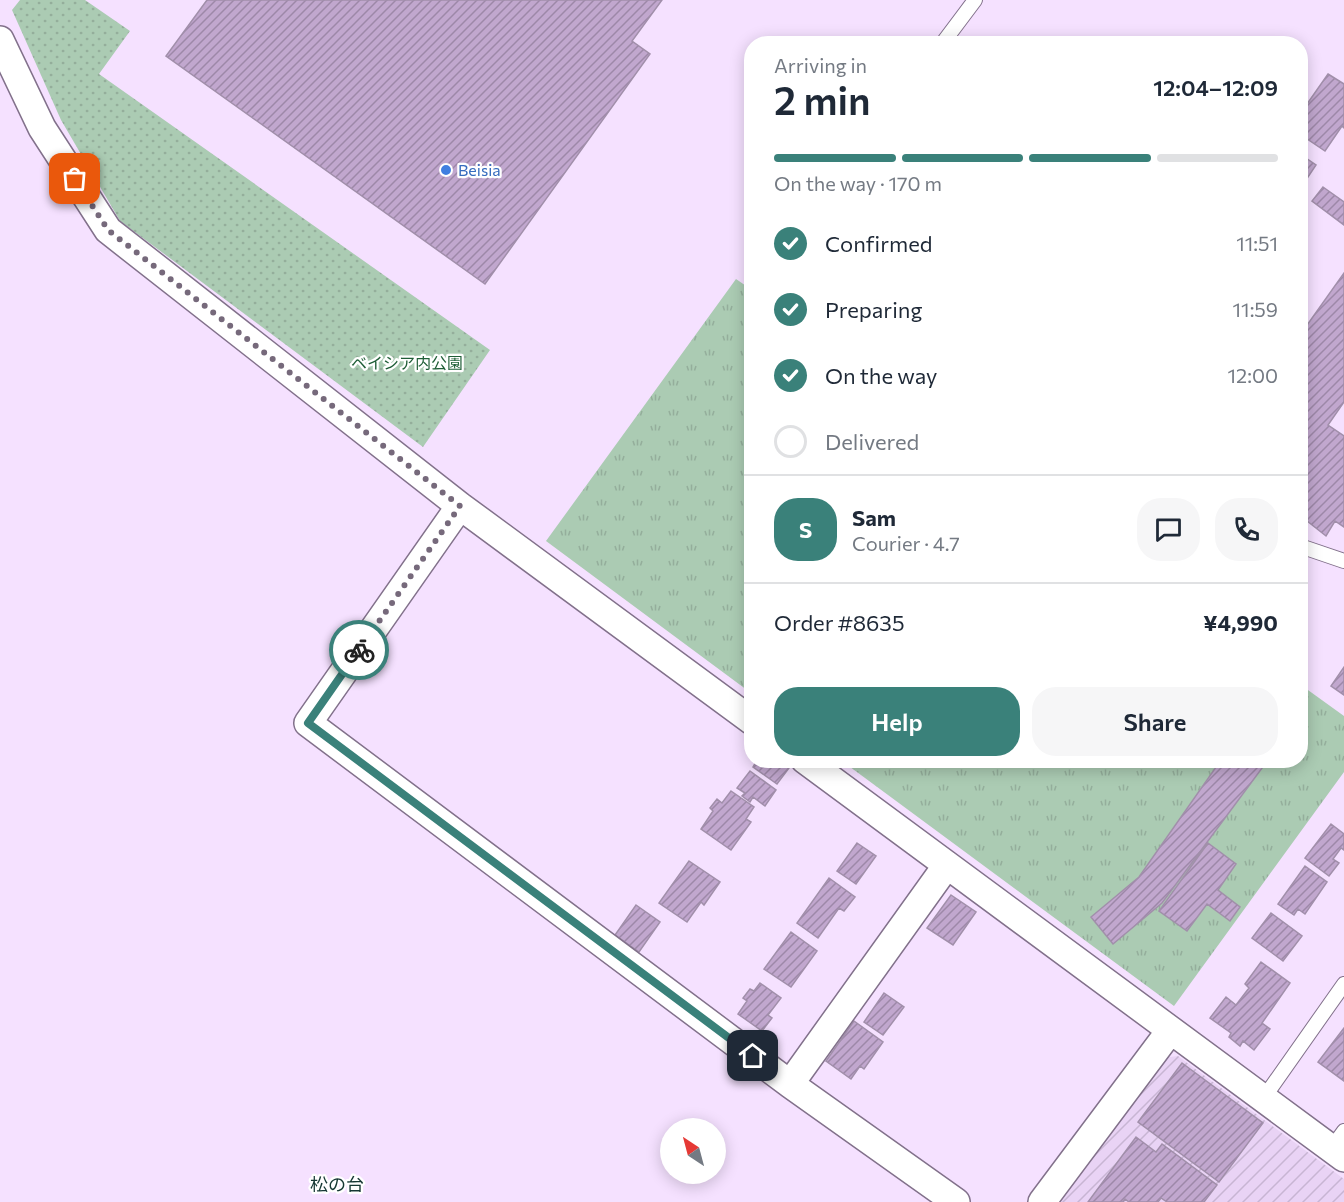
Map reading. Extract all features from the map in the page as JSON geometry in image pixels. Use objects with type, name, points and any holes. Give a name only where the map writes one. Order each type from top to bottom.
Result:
[{"type":"street","points":[[0,40],[42,128],[108,230],[460,506],[744,715]]},
{"type":"street","points":[[460,506],[308,723],[790,1084],[956,1202]]},
{"type":"street","points":[[816,768],[1263,1099],[1340,1146]]},
{"type":"street","points":[[790,1084],[947,865]]},
{"type":"street","points":[[1042,1202],[1170,1031]]},
{"type":"lane","points":[[948,36],[975,0]]},
{"type":"lane","points":[[1308,549],[1344,561]]},
{"type":"lane","points":[[1263,1099],[1344,984]]},
{"type":"shaded area","points":[[1178,1056],[1344,1179],[1344,1202],[1054,1202],[1161,1058]]},
{"type":"green space","name":"ベイシア内公園","points":[[20,0],[85,0],[130,31],[99,74],[490,350],[423,447],[120,221],[61,120],[12,10]]},
{"type":"green space","points":[[736,279],[744,284],[744,688],[546,541]]},
{"type":"green space","points":[[1308,690],[1344,716],[1344,772],[1174,1006],[851,768],[1308,768]]},
{"type":"building","name":"Beisia","points":[[207,0],[662,0],[632,41],[650,54],[485,284],[166,56]]},
{"type":"building","points":[[1328,74],[1344,84],[1344,128],[1342,126],[1325,151],[1308,139],[1308,103]]},
{"type":"building","points":[[1308,160],[1316,165],[1308,177]]},
{"type":"building","points":[[1323,187],[1344,202],[1344,225],[1312,201]]},
{"type":"building","points":[[1344,273],[1344,402],[1328,425],[1344,436],[1344,527],[1335,521],[1326,536],[1308,522],[1308,324]]},
{"type":"building","points":[[1344,667],[1344,695],[1331,686]]},
{"type":"building","points":[[754,768],[789,768],[777,784]]},
{"type":"building","points":[[1215,768],[1262,768],[1162,903],[1113,944],[1091,917],[1139,877]]},
{"type":"building","points":[[750,771],[776,790],[765,806],[753,797],[750,802],[742,796],[745,793],[737,788]]},
{"type":"building","points":[[731,791],[754,807],[746,819],[751,822],[731,850],[701,829],[713,811],[710,808],[717,799],[722,803]]},
{"type":"building","points":[[1331,824],[1344,834],[1344,850],[1341,848],[1333,859],[1339,863],[1329,876],[1305,858]]},
{"type":"building","points":[[857,843],[876,856],[856,884],[837,871]]},
{"type":"building","points":[[1208,843],[1236,864],[1218,890],[1240,907],[1230,921],[1207,904],[1187,931],[1159,911]]},
{"type":"building","points":[[689,861],[720,882],[704,905],[701,902],[687,922],[659,903]]},
{"type":"building","points":[[1305,866],[1327,882],[1305,914],[1298,909],[1294,915],[1278,904]]},
{"type":"building","points":[[829,878],[855,897],[844,911],[839,908],[818,938],[797,923]]},
{"type":"building","points":[[951,895],[976,912],[953,945],[927,928]]},
{"type":"building","points":[[636,905],[660,922],[639,952],[615,935]]},
{"type":"building","points":[[1271,913],[1302,936],[1283,961],[1252,938]]},
{"type":"building","points":[[791,932],[817,951],[791,987],[764,969]]},
{"type":"building","points":[[1261,962],[1290,983],[1262,1023],[1270,1029],[1254,1050],[1243,1041],[1240,1046],[1229,1037],[1231,1033],[1210,1018],[1226,997],[1236,1005],[1249,988],[1245,984]]},
{"type":"building","points":[[760,983],[781,998],[768,1015],[772,1018],[762,1031],[738,1014],[747,1001],[743,998],[750,989],[754,991]]},
{"type":"building","points":[[884,993],[904,1007],[883,1035],[864,1022]]},
{"type":"building","points":[[854,1021],[883,1042],[864,1069],[860,1066],[851,1079],[826,1061]]},
{"type":"building","points":[[1344,1028],[1344,1081],[1318,1062]]},
{"type":"building","points":[[1182,1063],[1263,1123],[1219,1182],[1138,1122]]},
{"type":"building","points":[[1136,1137],[1156,1152],[1162,1144],[1217,1185],[1204,1202],[1167,1202],[1161,1198],[1158,1202],[1129,1202],[1125,1199],[1123,1202],[1088,1202]]},
{"type":"way so far","points":[[75,179],[108,230],[460,506],[359,650]]},
{"type":"place","name":"Beisia","points":[[446,170]]},
{"type":"district","name":"松の台","points":[[337,1185]]},
{"type":"route","points":[[359,650],[308,723],[753,1056]]}]
